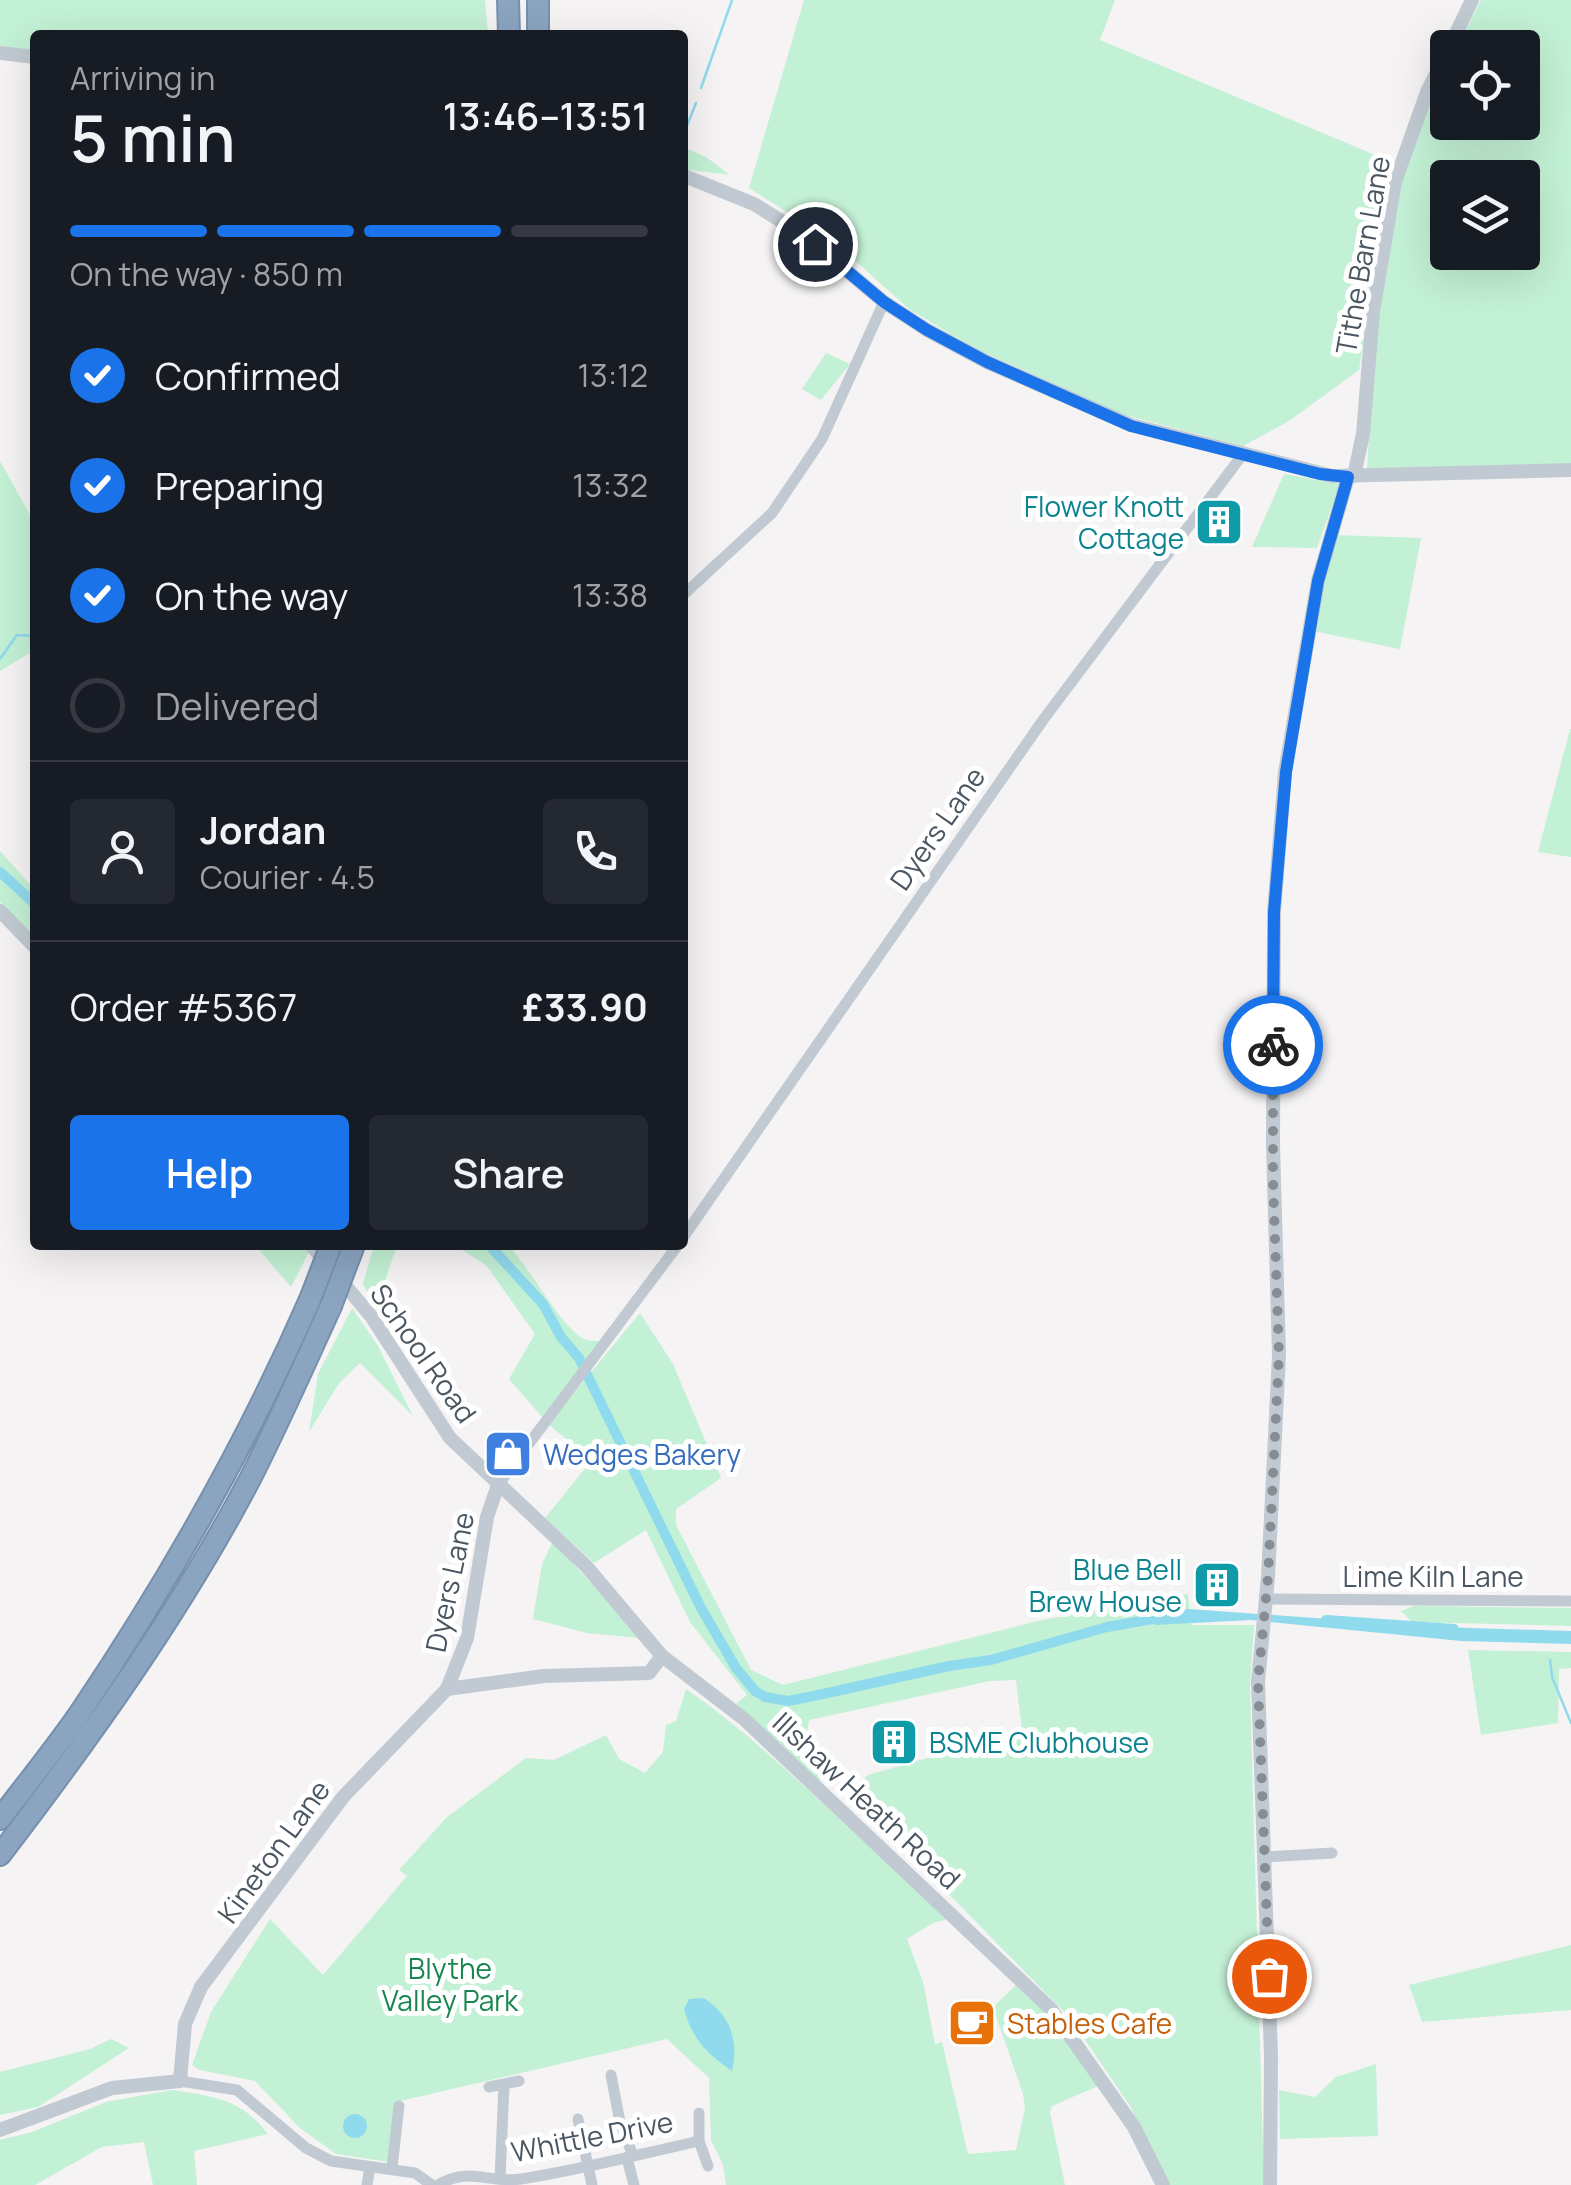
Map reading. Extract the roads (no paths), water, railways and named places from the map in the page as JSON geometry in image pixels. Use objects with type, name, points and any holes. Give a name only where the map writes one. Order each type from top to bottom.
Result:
[{"type":"highway","points":[[508,0],[510,30]]},
{"type":"highway","points":[[538,0],[538,30]]},
{"type":"highway","points":[[0,1819],[81,1712],[182,1553],[241,1444],[329,1250]]},
{"type":"highway","points":[[0,1855],[128,1680],[250,1480],[331,1306],[352,1250]]},
{"type":"street","name":"Tithe Barn Lane","points":[[1457,30],[1472,0]]},
{"type":"street","points":[[0,53],[30,56]]},
{"type":"street","name":"Tithe Barn Lane","points":[[1270,2185],[1271,2055],[1258,1682],[1268,1577],[1279,1355],[1273,1146],[1277,855],[1286,772],[1318,581],[1364,434],[1373,312],[1395,182],[1430,86]]},
{"type":"street","points":[[688,177],[740,198],[786,224],[884,302],[927,330],[987,362],[1131,426],[1320,474],[1351,477],[1571,470]]},
{"type":"street","points":[[688,590],[772,513],[822,439],[884,302]]},
{"type":"street","name":"Dyers Lane","points":[[688,1230],[1043,720],[1243,454]]},
{"type":"street","points":[[0,910],[30,942]]},
{"type":"street","name":"School Road","points":[[316,1250],[371,1316],[450,1438],[498,1485]]},
{"type":"street","name":"Dyers Lane","points":[[447,1689],[468,1638],[487,1517],[498,1485],[674,1250]]},
{"type":"street","name":"Illshaw Heath Road","points":[[498,1485],[586,1566],[662,1656],[784,1755],[1051,2008],[1134,2127],[1162,2185]]},
{"type":"street","points":[[1268,1577],[1280,1591],[1295,1599]]},
{"type":"street","name":"Lime Kiln Lane","points":[[1266,1604],[1295,1599],[1571,1601]]},
{"type":"street","points":[[649,1674],[662,1656]]},
{"type":"street","points":[[447,1689],[544,1676],[683,1674]]},
{"type":"street","name":"Kineton Lane","points":[[180,2081],[185,2024],[201,1987],[342,1797],[447,1689]]},
{"type":"street","points":[[1264,1858],[1332,1853]]},
{"type":"street","points":[[612,2076],[634,2185]]},
{"type":"street","points":[[0,2130],[112,2088],[180,2081],[237,2090],[306,2148],[332,2161],[415,2173],[434,2185]]},
{"type":"street","points":[[489,2087],[518,2081]]},
{"type":"street","points":[[500,2180],[504,2084]]},
{"type":"street","points":[[392,2168],[399,2106]]},
{"type":"street","name":"Whittle Drive","points":[[698,2113],[699,2140],[708,2166]]},
{"type":"street","points":[[578,2119],[592,2185]]},
{"type":"street","name":"Whittle Drive","points":[[434,2185],[469,2174],[516,2182],[699,2140]]},
{"type":"street","points":[[366,2185],[370,2168]]},
{"type":"water","points":[[1189,1609],[1440,1627],[1571,1631],[1571,1644],[1461,1641],[1251,1620],[1155,1625],[1152,1612]]},
{"type":"water","points":[[704,1998],[720,2012],[730,2029],[734,2049],[732,2071],[702,2045],[687,2020],[684,2009],[689,1999]]},
{"type":"water","points":[[355,2114],[367,2126],[355,2138],[343,2126]]},
{"type":"waterway","points":[[701,88],[732,0]]},
{"type":"waterway","points":[[688,123],[696,103]]},
{"type":"waterway","points":[[0,659],[17,635],[30,636]]},
{"type":"waterway","points":[[0,872],[30,899]]},
{"type":"waterway","points":[[494,1250],[543,1304],[561,1337],[579,1358],[701,1608],[736,1668],[765,1697],[788,1701],[823,1694],[991,1660],[1107,1627],[1164,1617]]},
{"type":"waterway","points":[[1326,1620],[1454,1629]]},
{"type":"waterway","points":[[1550,1660],[1552,1677],[1571,1723]]},
{"type":"place","name":"Flower Knott Cottage","points":[[1219,522]]},
{"type":"place","name":"Wedges Bakery","points":[[508,1454]]},
{"type":"place","name":"Blue Bell Brew House","points":[[1217,1585]]},
{"type":"place","name":"BSME Clubhouse","points":[[894,1742]]},
{"type":"place","name":"Stables Cafe","points":[[972,2023]]},
{"type":"park label","name":"Blythe Valley Park","points":[[450,1984]]}]
